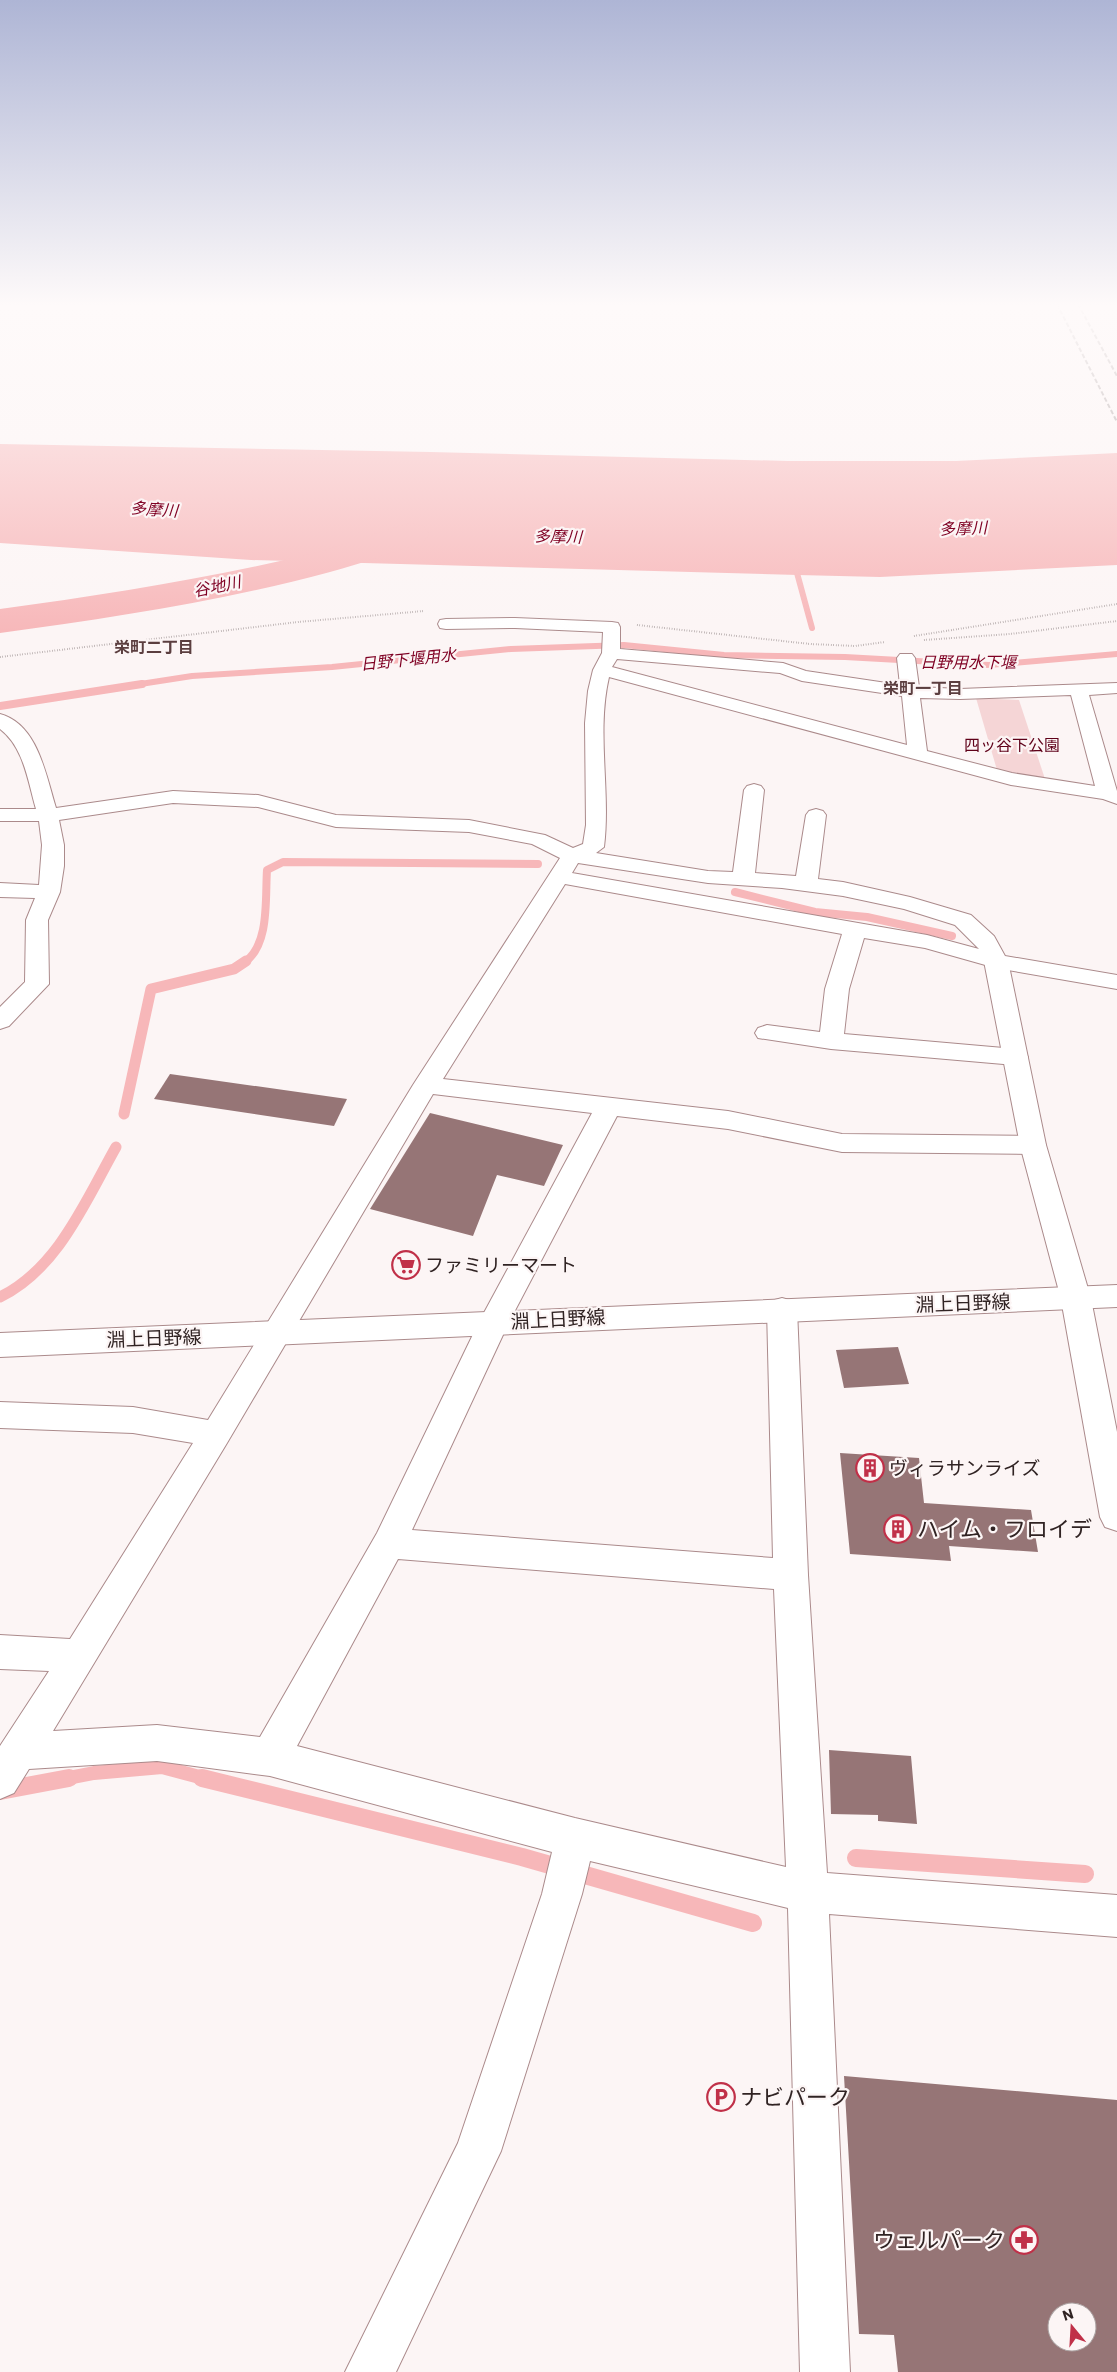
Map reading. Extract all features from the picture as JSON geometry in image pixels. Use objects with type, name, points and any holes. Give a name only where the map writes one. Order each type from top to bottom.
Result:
[{"type":"street","points":[[7,1768],[79,1656],[216,1434],[275,1333],[426,1085],[566,866],[593,846],[596,825],[594,723],[597,691],[602,670],[612,648],[612,627],[515,623],[446,624]]},
{"type":"street","points":[[612,648],[783,668],[802,676],[909,692],[960,694],[1117,688]]},
{"type":"street","points":[[906,661],[918,755]]},
{"type":"street","points":[[602,670],[1011,779],[1112,796],[1078,690]]},
{"type":"street","points":[[0,720],[16,732],[28,751],[48,815],[53,866],[49,892],[37,920],[37,984],[0,1021]]},
{"type":"street","points":[[743,879],[754,790]]},
{"type":"street","points":[[0,815],[48,815],[172,797],[258,801],[336,821],[469,826],[538,839],[566,866],[855,929],[927,942],[996,961],[1117,982]]},
{"type":"street","points":[[806,884],[816,815]]},
{"type":"street","points":[[566,866],[806,884],[843,889],[963,920],[986,941],[996,961],[1033,1145],[1076,1299],[1117,1517]]},
{"type":"street","points":[[0,890],[49,892]]},
{"type":"street","points":[[831,1041],[837,989],[855,929]]},
{"type":"street","points":[[767,1033],[831,1041],[1015,1057]]},
{"type":"street","points":[[426,1085],[608,1108],[728,1120],[842,1143],[1033,1145]]},
{"type":"street","points":[[270,1758],[389,1542],[494,1322],[608,1108]]},
{"type":"street","name":"淵上日野線","points":[[0,1345],[782,1309],[1117,1296]]},
{"type":"street","points":[[782,1309],[790,1575],[808,1892],[825,2372]]},
{"type":"street","points":[[0,1415],[133,1420],[216,1434]]},
{"type":"street","points":[[389,1542],[790,1575]]},
{"type":"street","points":[[0,1652],[79,1656]]},
{"type":"street","points":[[7,1768],[157,1742],[270,1758],[574,1844],[808,1892],[1117,1916]]},
{"type":"street","points":[[370,2372],[478,2151],[562,1894],[574,1844]]},
{"type":"path","points":[[1117,604],[913,638],[1010,634],[1117,621]]},
{"type":"green space","name":"四ッ谷下公園","points":[[976,698],[1019,700],[1045,779],[997,770]]},
{"type":"water","name":"多摩川","points":[[0,444],[788,461],[956,461],[1117,453],[1117,565],[880,577],[251,560],[0,543]]},
{"type":"building","points":[[170,1074],[347,1099],[334,1126],[154,1099]]},
{"type":"building","points":[[430,1113],[563,1145],[544,1186],[497,1175],[473,1236],[370,1209]]},
{"type":"building","points":[[898,1347],[909,1384],[844,1388],[836,1350]]},
{"type":"building","points":[[840,1453],[919,1458],[924,1503],[1031,1510],[1038,1552],[949,1546],[951,1561],[850,1554]]},
{"type":"building","points":[[829,1750],[911,1756],[917,1824],[878,1821],[878,1815],[831,1814]]},
{"type":"building","points":[[844,2076],[1117,2100],[1117,2372],[898,2372],[894,2335],[859,2334]]},
{"type":"waterway","name":"谷地川","points":[[0,621],[111,606],[211,588],[318,564],[411,534]]},
{"type":"waterway","name":"日野下堰用水","points":[[794,562],[812,628]]},
{"type":"waterway","name":"日野下堰用水","points":[[134,685],[192,676],[332,667],[511,649],[624,645],[724,655],[845,657],[989,665],[1117,654]]},
{"type":"waterway","name":"日野下堰用水","points":[[0,706],[142,684]]},
{"type":"waterway","points":[[246,961],[259,944],[265,920],[267,870],[283,862],[538,864]]},
{"type":"waterway","points":[[735,892],[815,912],[867,917],[952,936]]},
{"type":"waterway","points":[[124,1114],[151,989],[234,969],[246,961]]},
{"type":"waterway","points":[[0,1297],[20,1285],[54,1251],[81,1210],[116,1147]]},
{"type":"waterway","points":[[63,1779],[94,1773],[162,1767],[207,1779]]},
{"type":"waterway","points":[[0,1791],[69,1778]]},
{"type":"waterway","points":[[202,1778],[522,1857],[753,1923]]},
{"type":"waterway","points":[[856,1858],[1085,1874]]},
{"type":"railway","points":[[1113,415],[1117,422]]},
{"type":"place","name":"ファミリーマート","points":[[406,1265]]},
{"type":"place","name":"ヴィラサンライズ","points":[[870,1468]]},
{"type":"place","name":"ハイム・フロイデ","points":[[898,1529]]},
{"type":"place","name":"ナビパーク","points":[[721,2097]]},
{"type":"place","name":"ウェルパーク","points":[[1024,2240]]},
{"type":"district","name":"栄町二丁目","points":[[154,647]]},
{"type":"district","name":"栄町一丁目","points":[[923,688]]},
{"type":"water label","name":"日野用水下堰","points":[[968,662]]}]
